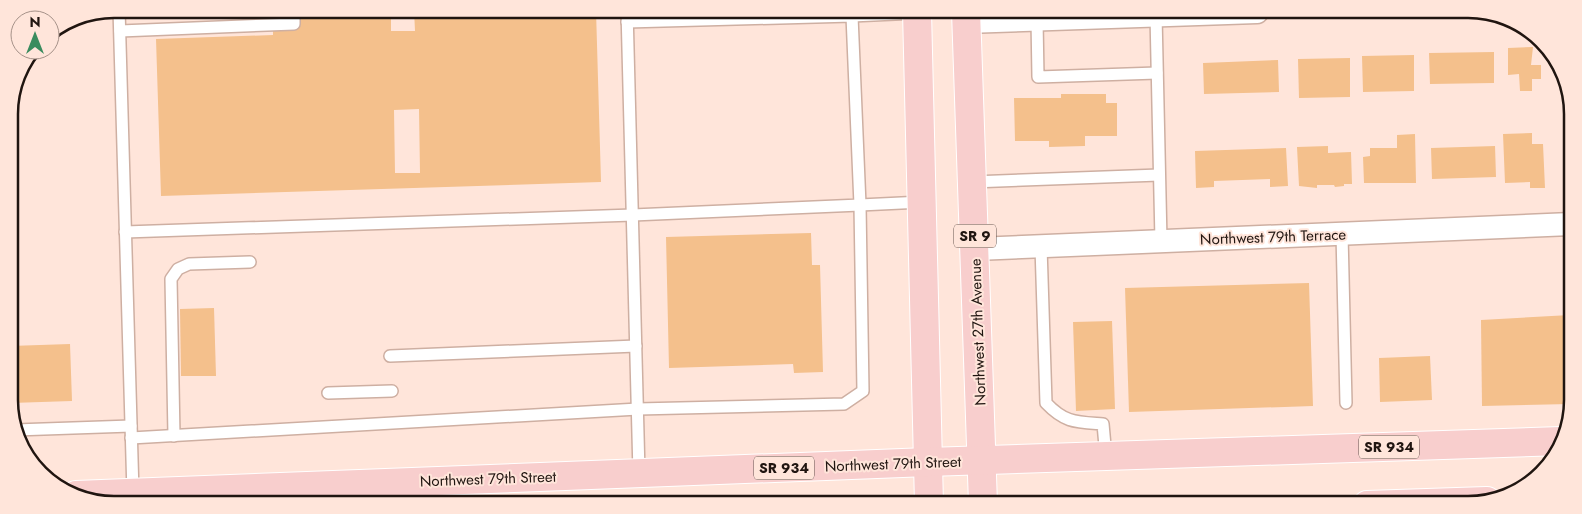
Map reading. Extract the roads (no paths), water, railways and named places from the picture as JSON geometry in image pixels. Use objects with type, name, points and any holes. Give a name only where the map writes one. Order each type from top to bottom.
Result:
[{"type":"main road","points":[[917,18],[929,496]]},
{"type":"main road","name":"Northwest 27th Avenue","points":[[962,18],[976,249],[983,496]]},
{"type":"main road","name":"Northwest 79th Street","points":[[154,496],[640,473],[1555,442]]},
{"type":"street","points":[[1007,18],[1037,20],[1085,18]]},
{"type":"street","name":"Northwest 79th Terrace","points":[[976,249],[1564,224]]},
{"type":"lane","points":[[119,18],[133,496]]},
{"type":"lane","points":[[120,31],[294,24],[294,18]]},
{"type":"lane","points":[[627,18],[640,473]]},
{"type":"lane","points":[[131,438],[638,409],[844,404],[863,391],[860,205],[852,18]]},
{"type":"lane","points":[[1156,18],[1161,241]]},
{"type":"lane","points":[[1037,20],[1038,77],[1157,73]]},
{"type":"lane","points":[[972,182],[1160,175]]},
{"type":"lane","points":[[125,232],[633,215],[922,202]]},
{"type":"lane","points":[[1342,234],[1346,403]]},
{"type":"lane","points":[[1041,247],[1046,403],[1059,416],[1074,422],[1103,424],[1106,457]]},
{"type":"lane","points":[[174,436],[170,279],[178,269],[189,264],[250,262]]},
{"type":"lane","points":[[390,356],[636,346]]},
{"type":"lane","points":[[328,393],[392,391]]},
{"type":"lane","points":[[23,430],[131,426]]}]
